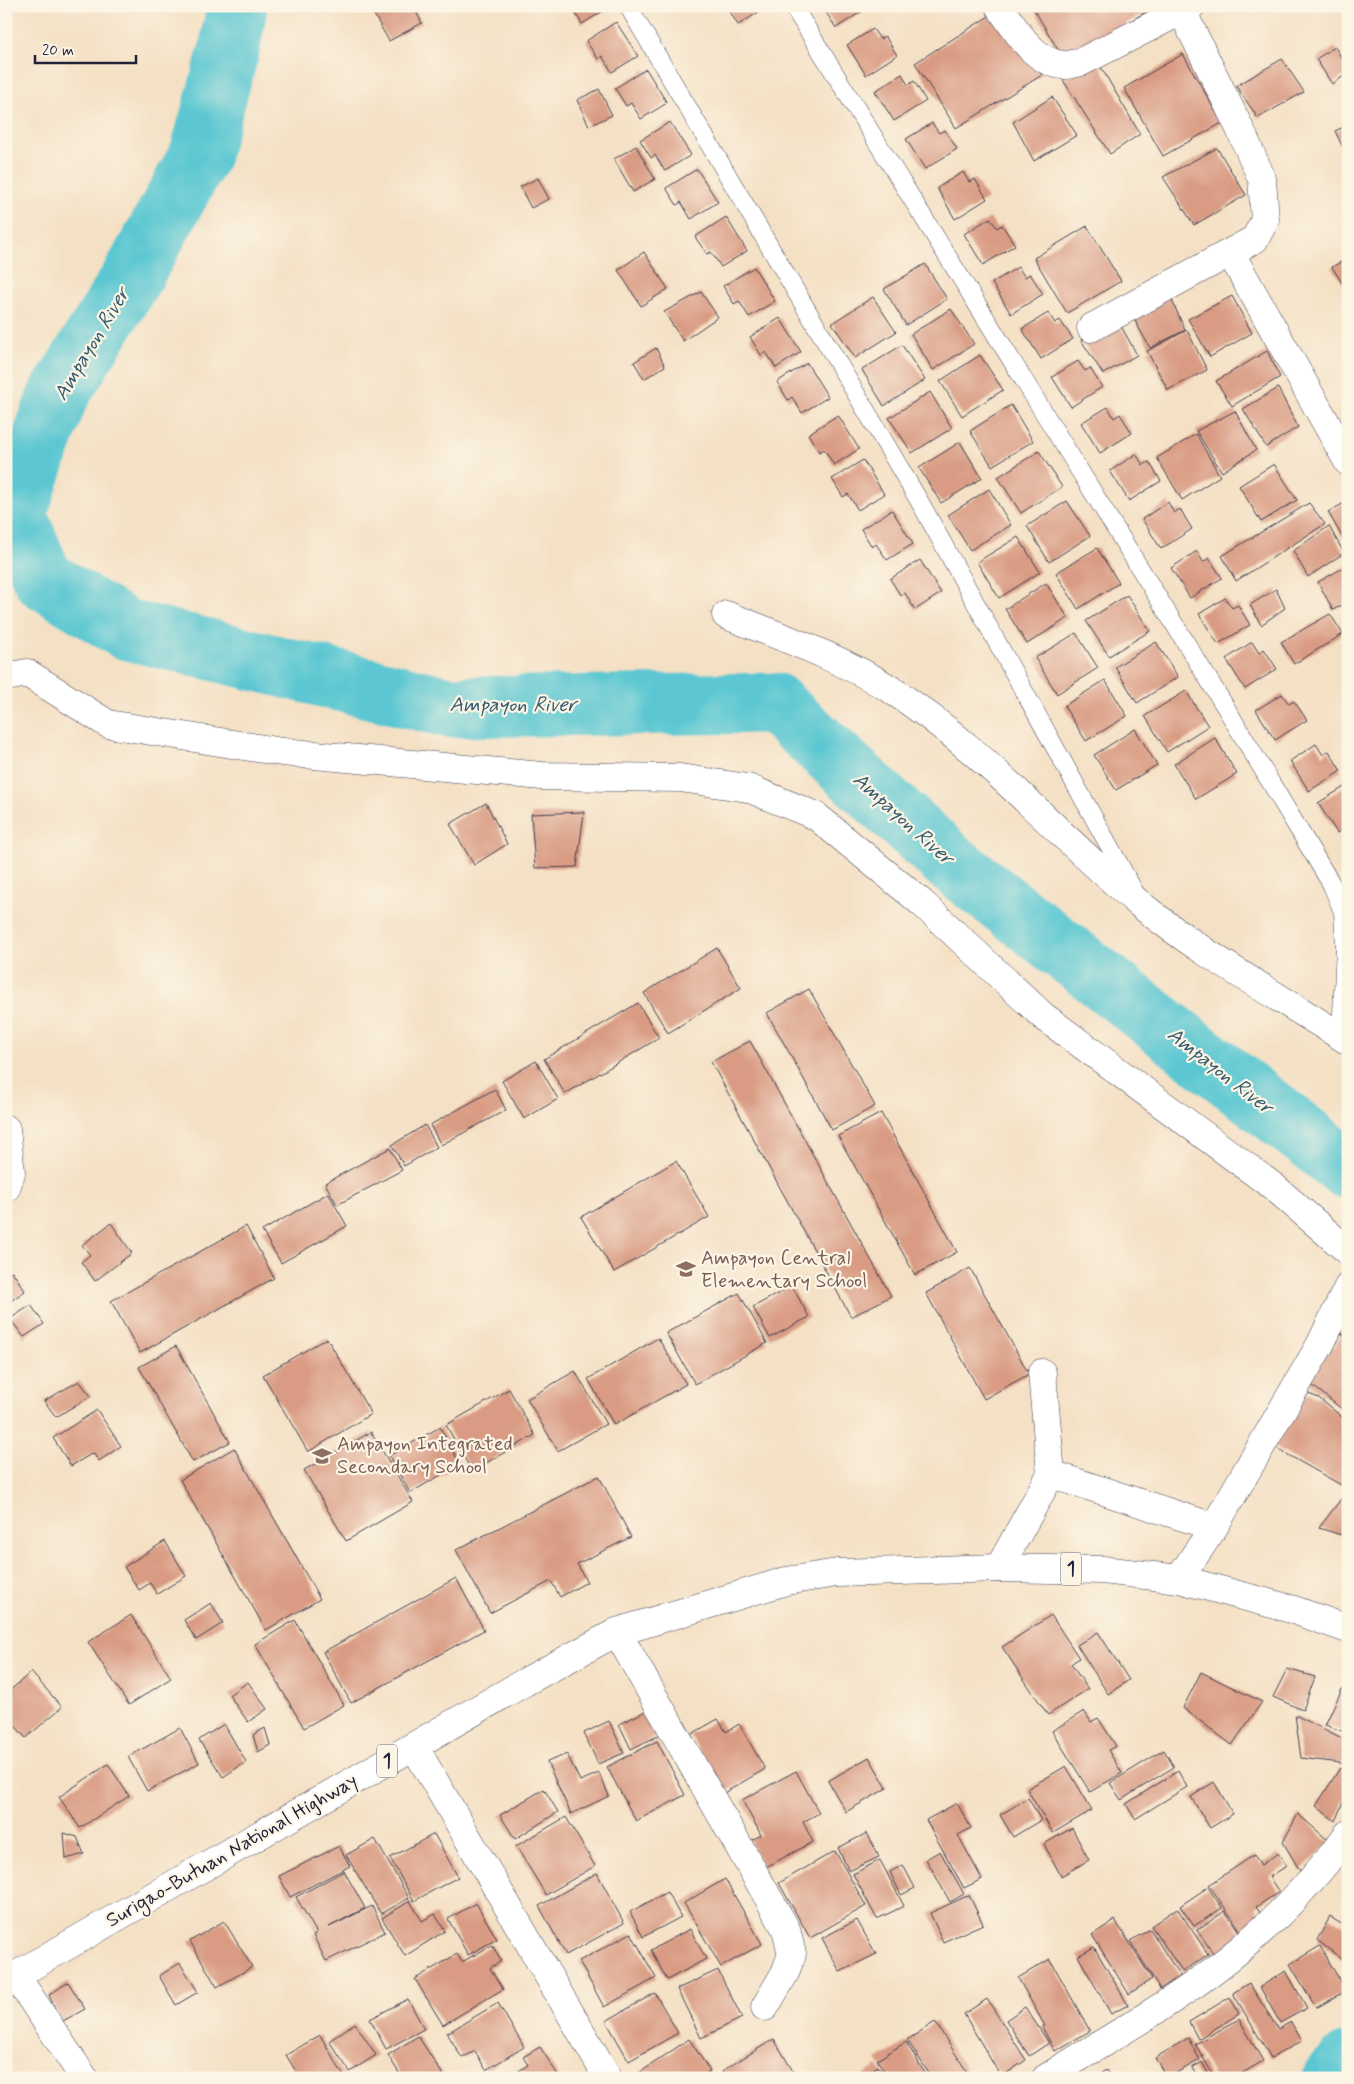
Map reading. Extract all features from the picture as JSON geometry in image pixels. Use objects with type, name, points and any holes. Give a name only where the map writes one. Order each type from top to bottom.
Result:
[{"type":"main road","points":[[999,6],[1022,38],[1043,60],[1063,66],[1081,62],[1186,9],[1262,180],[1265,220],[1255,240],[1091,328]]},
{"type":"main road","points":[[1231,254],[1348,462]]},
{"type":"main road","points":[[726,615],[829,656],[889,688],[949,732],[1142,905],[1222,964],[1344,1039]]},
{"type":"main road","points":[[6,677],[27,673],[108,724],[282,752],[320,756],[542,776],[680,778],[748,788],[816,816],[922,903],[1043,1016],[1274,1186],[1348,1251]]},
{"type":"main road","points":[[6,1129],[11,1173],[6,1188]]},
{"type":"main road","points":[[1179,1579],[1214,1527],[1320,1345],[1348,1287]]},
{"type":"main road","points":[[999,1568],[1051,1474],[1042,1374]]},
{"type":"main road","points":[[1051,1474],[1214,1527]]},
{"type":"main road","name":"Surigao-Butuan National Highway","points":[[11,1979],[414,1746],[617,1632],[786,1581],[837,1573],[999,1568],[1103,1570],[1179,1579],[1291,1609],[1348,1629]]},
{"type":"main road","points":[[617,1632],[786,1928],[792,1954],[785,1973],[765,2007]]},
{"type":"main road","points":[[414,1746],[608,2078]]},
{"type":"main road","points":[[1046,2078],[1189,1987],[1244,1946],[1297,1897],[1348,1834]]},
{"type":"main road","points":[[11,1979],[84,2078]]},
{"type":"lane","points":[[628,6],[920,504],[1142,905]]},
{"type":"lane","points":[[793,6],[1223,703],[1332,884],[1343,912],[1345,947],[1344,1039]]},
{"type":"building","points":[[379,6],[413,6],[422,23],[389,41],[372,11]]},
{"type":"building","points":[[565,6],[606,6],[608,8],[582,24],[572,8],[568,11]]},
{"type":"building","points":[[720,6],[760,6],[762,10],[738,25],[727,7],[722,10]]},
{"type":"building","points":[[822,6],[866,6],[867,8],[836,28]]},
{"type":"building","points":[[1032,6],[1156,6],[1064,60]]},
{"type":"building","points":[[1000,9],[1042,75],[956,128],[915,63]]},
{"type":"building","points":[[616,22],[638,56],[612,72],[602,56],[598,59],[586,41]]},
{"type":"building","points":[[873,29],[880,39],[885,36],[897,55],[866,75],[847,45]]},
{"type":"building","points":[[1335,47],[1343,60],[1348,56],[1348,82],[1344,76],[1332,84],[1316,59]]},
{"type":"building","points":[[1183,54],[1222,123],[1163,156],[1124,88]]},
{"type":"building","points":[[1282,59],[1304,92],[1258,118],[1236,86]]},
{"type":"building","points":[[1098,62],[1140,134],[1110,154],[1063,80]]},
{"type":"building","points":[[646,69],[667,103],[641,119],[631,103],[626,106],[615,88]]},
{"type":"building","points":[[902,74],[908,85],[914,81],[926,101],[894,121],[875,91]]},
{"type":"building","points":[[599,89],[612,115],[589,126],[577,100]]},
{"type":"building","points":[[1052,97],[1077,135],[1034,161],[1013,122]]},
{"type":"building","points":[[670,122],[691,155],[665,171],[655,155],[651,158],[640,140]]},
{"type":"building","points":[[932,123],[939,133],[945,130],[957,149],[925,169],[906,139]]},
{"type":"building","points":[[1348,125],[1348,158],[1335,131]]},
{"type":"building","points":[[636,146],[655,179],[633,192],[614,159]]},
{"type":"building","points":[[1217,148],[1246,195],[1194,225],[1163,177]]},
{"type":"building","points":[[697,169],[718,202],[691,219],[681,202],[677,205],[666,188]]},
{"type":"building","points":[[963,172],[969,182],[975,179],[987,199],[955,219],[937,188]]},
{"type":"building","points":[[538,178],[549,199],[531,208],[520,187]]},
{"type":"building","points":[[726,217],[747,251],[721,267],[711,252],[707,254],[695,237]]},
{"type":"building","points":[[990,218],[997,228],[1002,225],[1015,245],[983,265],[964,234]]},
{"type":"building","points":[[1087,226],[1121,281],[1067,313],[1034,258]]},
{"type":"building","points":[[644,252],[668,289],[641,306],[618,270]]},
{"type":"building","points":[[1348,258],[1348,292],[1332,267]]},
{"type":"building","points":[[925,264],[947,299],[906,325],[884,289]]},
{"type":"building","points":[[754,267],[775,301],[749,317],[739,301],[734,304],[723,286]]},
{"type":"building","points":[[1018,267],[1025,277],[1030,274],[1043,294],[1011,314],[992,283]]},
{"type":"building","points":[[1166,287],[1185,330],[1150,348],[1128,308]]},
{"type":"building","points":[[701,292],[718,317],[683,341],[664,312]]},
{"type":"building","points":[[1232,296],[1252,333],[1210,357],[1188,319]]},
{"type":"building","points":[[873,297],[896,332],[855,358],[832,323]]},
{"type":"building","points":[[951,309],[974,344],[933,370],[911,334]]},
{"type":"building","points":[[1048,313],[1055,323],[1060,320],[1073,339],[1041,359],[1022,329]]},
{"type":"building","points":[[1116,317],[1137,355],[1103,374],[1081,340]]},
{"type":"building","points":[[780,318],[801,352],[776,368],[766,352],[761,355],[750,337]]},
{"type":"building","points":[[1187,330],[1207,370],[1168,390],[1147,351]]},
{"type":"building","points":[[902,345],[925,380],[884,406],[862,370]]},
{"type":"building","points":[[656,348],[665,366],[644,379],[634,362]]},
{"type":"building","points":[[1267,351],[1280,377],[1232,406],[1216,381]]},
{"type":"building","points":[[980,355],[1003,390],[962,416],[940,381]]},
{"type":"building","points":[[1078,361],[1085,371],[1090,368],[1102,387],[1071,407],[1052,377]]},
{"type":"building","points":[[807,363],[828,397],[802,413],[792,397],[788,400],[777,382]]},
{"type":"building","points":[[1278,388],[1298,427],[1266,447],[1243,409]]},
{"type":"building","points":[[930,392],[952,428],[912,453],[889,418]]},
{"type":"building","points":[[1011,405],[1033,441],[992,466],[970,431]]},
{"type":"building","points":[[1108,407],[1114,418],[1120,414],[1132,433],[1100,453],[1081,423]]},
{"type":"building","points":[[1235,411],[1256,450],[1222,472],[1196,431]]},
{"type":"building","points":[[838,415],[859,449],[834,465],[824,449],[819,452],[808,434]]},
{"type":"building","points":[[1196,434],[1220,476],[1182,500],[1157,458]]},
{"type":"building","points":[[960,442],[982,478],[941,503],[919,468]]},
{"type":"building","points":[[1039,451],[1062,487],[1021,513],[998,477]]},
{"type":"building","points":[[1136,454],[1143,465],[1149,462],[1161,481],[1129,501],[1110,471]]},
{"type":"building","points":[[863,460],[884,494],[858,510],[848,494],[843,497],[832,479]]},
{"type":"building","points":[[1274,464],[1297,500],[1261,522],[1239,486]]},
{"type":"building","points":[[989,489],[1011,525],[970,550],[948,515]]},
{"type":"building","points":[[1067,501],[1090,536],[1049,562],[1027,526]]},
{"type":"building","points":[[1348,501],[1348,547],[1328,512]]},
{"type":"building","points":[[1168,502],[1174,513],[1180,509],[1192,529],[1161,549],[1142,519]]},
{"type":"building","points":[[1309,503],[1325,524],[1236,581],[1222,556]]},
{"type":"building","points":[[892,510],[913,544],[887,560],[876,544],[872,547],[861,529]]},
{"type":"building","points":[[1329,526],[1344,553],[1308,577],[1293,551]]},
{"type":"building","points":[[1018,537],[1040,572],[999,598],[977,562]]},
{"type":"building","points":[[1097,548],[1119,583],[1078,609],[1056,573]]},
{"type":"building","points":[[1197,551],[1203,562],[1209,558],[1222,578],[1190,598],[1171,568]]},
{"type":"building","points":[[920,560],[941,593],[915,610],[905,593],[901,596],[890,579]]},
{"type":"building","points":[[1348,565],[1348,602],[1333,610],[1318,582]]},
{"type":"building","points":[[1046,583],[1068,618],[1027,644],[1005,609]]},
{"type":"building","points":[[1276,589],[1285,608],[1261,625],[1250,605]]},
{"type":"building","points":[[1127,595],[1150,631],[1109,656],[1086,621]]},
{"type":"building","points":[[1225,598],[1232,608],[1238,605],[1250,625],[1218,644],[1199,614]]},
{"type":"building","points":[[1330,614],[1343,634],[1294,664],[1281,642]]},
{"type":"building","points":[[1076,633],[1098,668],[1057,694],[1035,658]]},
{"type":"building","points":[[1156,642],[1178,677],[1137,703],[1115,667]]},
{"type":"building","points":[[1252,642],[1259,653],[1264,649],[1277,669],[1245,689],[1226,659]]},
{"type":"building","points":[[1105,680],[1127,716],[1086,741],[1064,706]]},
{"type":"building","points":[[1186,691],[1208,726],[1167,752],[1145,716]]},
{"type":"building","points":[[1282,694],[1289,704],[1294,701],[1307,720],[1275,740],[1256,710]]},
{"type":"building","points":[[1135,729],[1157,765],[1116,790],[1094,755]]},
{"type":"building","points":[[1215,738],[1237,774],[1196,799],[1174,764]]},
{"type":"building","points":[[1316,744],[1323,755],[1329,751],[1341,771],[1309,791],[1290,761]]},
{"type":"building","points":[[1344,787],[1348,792],[1348,826],[1337,833],[1318,803]]},
{"type":"building","points":[[486,803],[507,844],[474,865],[450,824]]},
{"type":"building","points":[[584,812],[577,867],[535,868],[531,814]]},
{"type":"building","points":[[717,948],[741,988],[668,1033],[644,993]]},
{"type":"building","points":[[809,989],[875,1106],[832,1130],[767,1013]]},
{"type":"building","points":[[638,1003],[659,1038],[565,1094],[544,1059]]},
{"type":"building","points":[[750,1041],[891,1296],[851,1317],[711,1062]]},
{"type":"building","points":[[536,1061],[558,1099],[524,1119],[502,1081]]},
{"type":"building","points":[[495,1089],[506,1110],[441,1145],[430,1125]]},
{"type":"building","points":[[881,1113],[957,1252],[915,1275],[838,1136]]},
{"type":"building","points":[[425,1125],[437,1147],[404,1166],[392,1145]]},
{"type":"building","points":[[390,1148],[402,1170],[337,1205],[325,1183]]},
{"type":"building","points":[[676,1161],[709,1217],[614,1272],[581,1217]]},
{"type":"building","points":[[328,1193],[347,1226],[281,1263],[262,1231]]},
{"type":"building","points":[[111,1223],[132,1253],[95,1281],[81,1262],[90,1255],[82,1245]]},
{"type":"building","points":[[246,1226],[274,1278],[140,1353],[111,1301]]},
{"type":"building","points":[[970,1268],[1029,1374],[984,1399],[926,1293]]},
{"type":"building","points":[[12,1271],[25,1291],[6,1304],[6,1275]]},
{"type":"building","points":[[792,1286],[809,1317],[770,1338],[753,1307]]},
{"type":"building","points":[[739,1293],[767,1343],[695,1384],[666,1333]]},
{"type":"building","points":[[31,1305],[44,1324],[24,1337],[10,1319]]},
{"type":"building","points":[[1348,1317],[1348,1338],[1339,1331]]},
{"type":"building","points":[[1341,1334],[1348,1339],[1348,1414],[1303,1378],[1321,1348],[1335,1346]]},
{"type":"building","points":[[327,1338],[371,1414],[308,1452],[263,1375]]},
{"type":"building","points":[[658,1338],[686,1384],[614,1425],[588,1379]]},
{"type":"building","points":[[176,1346],[230,1442],[193,1462],[139,1367]]},
{"type":"building","points":[[575,1371],[606,1424],[558,1451],[527,1399]]},
{"type":"building","points":[[79,1381],[91,1396],[56,1417],[44,1401]]},
{"type":"building","points":[[509,1389],[535,1435],[472,1471],[446,1425]]},
{"type":"building","points":[[1301,1391],[1319,1398],[1348,1422],[1348,1445],[1345,1449],[1348,1450],[1348,1489],[1269,1444]]},
{"type":"building","points":[[97,1410],[121,1446],[99,1461],[93,1453],[71,1466],[53,1438]]},
{"type":"building","points":[[440,1427],[460,1464],[410,1493],[389,1456]]},
{"type":"building","points":[[371,1432],[413,1502],[346,1541],[304,1470]]},
{"type":"building","points":[[234,1448],[320,1599],[266,1630],[180,1480]]},
{"type":"building","points":[[599,1476],[631,1537],[577,1564],[587,1582],[560,1597],[551,1581],[490,1613],[456,1550]]},
{"type":"building","points":[[1348,1490],[1348,1537],[1319,1528]]},
{"type":"building","points":[[165,1541],[186,1576],[157,1594],[150,1583],[139,1590],[124,1567]]},
{"type":"building","points":[[456,1578],[484,1630],[351,1703],[323,1652]]},
{"type":"building","points":[[211,1603],[223,1623],[196,1640],[184,1620]]},
{"type":"building","points":[[131,1615],[171,1678],[129,1705],[88,1642]]},
{"type":"building","points":[[1051,1615],[1079,1658],[1071,1664],[1088,1689],[1048,1715],[1002,1647]]},
{"type":"building","points":[[295,1620],[344,1705],[304,1728],[255,1644]]},
{"type":"building","points":[[1098,1632],[1129,1680],[1108,1694],[1077,1645]]},
{"type":"building","points":[[1287,1669],[1315,1677],[1303,1710],[1273,1697]]},
{"type":"building","points":[[31,1672],[62,1707],[26,1738],[6,1716],[6,1694]]},
{"type":"building","points":[[1201,1672],[1262,1702],[1232,1745],[1183,1708]]},
{"type":"building","points":[[248,1682],[267,1709],[248,1722],[229,1695]]},
{"type":"building","points":[[1342,1689],[1348,1691],[1348,1733],[1325,1725]]},
{"type":"building","points":[[650,1709],[662,1734],[631,1749],[619,1724]]},
{"type":"building","points":[[1084,1711],[1091,1722],[1098,1718],[1116,1746],[1108,1750],[1122,1773],[1090,1792],[1052,1731]]},
{"type":"building","points":[[1295,1715],[1348,1741],[1348,1764],[1301,1758]]},
{"type":"building","points":[[718,1719],[726,1732],[739,1724],[765,1769],[724,1793],[690,1735]]},
{"type":"building","points":[[609,1721],[624,1753],[598,1764],[584,1733]]},
{"type":"building","points":[[224,1724],[246,1762],[223,1777],[199,1740]]},
{"type":"building","points":[[180,1728],[199,1763],[147,1791],[128,1757]]},
{"type":"building","points":[[265,1728],[270,1745],[258,1752],[253,1735]]},
{"type":"building","points":[[657,1741],[685,1795],[636,1821],[607,1767]]},
{"type":"building","points":[[1164,1750],[1174,1767],[1121,1800],[1110,1783]]},
{"type":"building","points":[[567,1754],[580,1781],[599,1773],[609,1796],[571,1814],[547,1762]]},
{"type":"building","points":[[869,1757],[887,1788],[846,1812],[828,1781]]},
{"type":"building","points":[[108,1764],[129,1796],[80,1828],[59,1797]]},
{"type":"building","points":[[1066,1766],[1092,1810],[1053,1833],[1027,1789]]},
{"type":"building","points":[[1340,1768],[1348,1774],[1348,1791],[1335,1821],[1316,1806]]},
{"type":"building","points":[[796,1771],[819,1813],[803,1822],[813,1842],[764,1868],[750,1841],[761,1835],[742,1800]]},
{"type":"building","points":[[1178,1771],[1187,1787],[1135,1819],[1126,1804]]},
{"type":"building","points":[[1214,1782],[1233,1814],[1210,1828],[1191,1797]]},
{"type":"building","points":[[544,1789],[558,1812],[515,1839],[500,1815]]},
{"type":"building","points":[[1028,1798],[1041,1820],[1013,1837],[1000,1815]]},
{"type":"building","points":[[957,1803],[971,1828],[958,1835],[982,1879],[964,1888],[926,1820]]},
{"type":"building","points":[[1298,1814],[1330,1842],[1300,1871],[1283,1842]]},
{"type":"building","points":[[566,1817],[595,1866],[546,1895],[516,1846]]},
{"type":"building","points":[[1072,1828],[1089,1860],[1061,1876],[1044,1844]]},
{"type":"building","points":[[64,1833],[77,1837],[84,1854],[66,1859]]},
{"type":"building","points":[[867,1833],[879,1857],[849,1871],[838,1848]]},
{"type":"building","points":[[434,1834],[458,1877],[414,1901],[390,1858]]},
{"type":"building","points":[[375,1839],[409,1898],[381,1914],[346,1855]]},
{"type":"building","points":[[339,1846],[350,1866],[290,1897],[279,1876]]},
{"type":"building","points":[[835,1851],[866,1906],[810,1938],[779,1883]]},
{"type":"building","points":[[940,1851],[964,1894],[950,1902],[926,1859]]},
{"type":"building","points":[[1278,1853],[1287,1866],[1269,1877],[1279,1892],[1256,1907],[1263,1917],[1241,1931],[1209,1885],[1254,1855],[1261,1865]]},
{"type":"building","points":[[880,1860],[904,1906],[877,1919],[853,1874]]},
{"type":"building","points":[[903,1865],[915,1888],[901,1895],[890,1872]]},
{"type":"building","points":[[344,1871],[365,1908],[329,1927],[372,1906],[385,1932],[326,1961],[313,1935],[317,1933],[296,1897]]},
{"type":"building","points":[[597,1873],[624,1923],[566,1955],[539,1906]]},
{"type":"building","points":[[725,1879],[762,1944],[721,1967],[684,1903]]},
{"type":"building","points":[[1208,1887],[1222,1908],[1194,1926],[1180,1906]]},
{"type":"building","points":[[667,1892],[681,1917],[643,1937],[630,1912]]},
{"type":"building","points":[[969,1895],[983,1924],[943,1942],[930,1913]]},
{"type":"building","points":[[410,1901],[422,1921],[435,1914],[445,1931],[405,1956],[382,1918]]},
{"type":"building","points":[[476,1903],[497,1939],[468,1955],[448,1919]]},
{"type":"building","points":[[1177,1908],[1208,1954],[1183,1972],[1151,1926]]},
{"type":"building","points":[[1225,1911],[1244,1939],[1216,1957],[1197,1930]]},
{"type":"building","points":[[1330,1917],[1348,1928],[1348,1964],[1317,1940]]},
{"type":"building","points":[[857,1920],[876,1954],[840,1972],[822,1938]]},
{"type":"building","points":[[1115,1920],[1152,1979],[1129,1994],[1092,1935]]},
{"type":"building","points":[[224,1921],[252,1967],[217,1987],[190,1941]]},
{"type":"building","points":[[690,1929],[706,1959],[667,1980],[651,1950]]},
{"type":"building","points":[[1150,1929],[1180,1976],[1160,1989],[1130,1941]]},
{"type":"building","points":[[631,1933],[656,1978],[604,2007],[579,1961]]},
{"type":"building","points":[[492,1945],[501,1961],[490,1968],[503,1989],[443,2025],[415,1979],[457,1954],[462,1962]]},
{"type":"building","points":[[1320,1946],[1346,1991],[1316,2008],[1290,1964]]},
{"type":"building","points":[[1094,1947],[1128,2005],[1111,2014],[1078,1956]]},
{"type":"building","points":[[1050,1959],[1090,2031],[1055,2051],[1042,2027],[1045,2026],[1018,1978]]},
{"type":"building","points":[[180,1963],[198,1992],[176,2005],[159,1976]]},
{"type":"building","points":[[718,1970],[742,2018],[701,2038],[677,1989]]},
{"type":"building","points":[[1286,1971],[1307,2008],[1280,2023],[1260,1987]]},
{"type":"building","points":[[68,1982],[85,2009],[61,2022],[49,1995]]},
{"type":"building","points":[[1249,1983],[1278,2029],[1291,2022],[1302,2041],[1271,2058],[1233,1993]]},
{"type":"building","points":[[655,1993],[678,2033],[629,2061],[606,2021]]},
{"type":"building","points":[[1230,1997],[1239,2014],[1198,2039],[1189,2022]]},
{"type":"building","points":[[408,1999],[424,2029],[386,2049],[370,2019]]},
{"type":"building","points":[[987,1999],[1026,2060],[1001,2077],[964,2014]]},
{"type":"building","points":[[498,2003],[524,2047],[486,2070],[475,2051],[462,2058],[447,2033]]},
{"type":"building","points":[[1025,2007],[1049,2043],[1029,2056],[1006,2020]]},
{"type":"building","points":[[1239,2019],[1263,2061],[1234,2078],[1215,2078],[1195,2044]]},
{"type":"building","points":[[935,2022],[971,2078],[932,2078],[907,2040]]},
{"type":"building","points":[[355,2023],[376,2055],[350,2072],[329,2041]]},
{"type":"building","points":[[320,2035],[345,2078],[300,2078],[286,2055]]},
{"type":"building","points":[[418,2036],[445,2078],[402,2078],[388,2055]]},
{"type":"building","points":[[1188,2038],[1200,2060],[1167,2078],[1155,2058]]},
{"type":"building","points":[[689,2039],[710,2071],[700,2078],[632,2078]]},
{"type":"building","points":[[774,2039],[797,2078],[727,2078],[722,2071]]},
{"type":"building","points":[[906,2042],[928,2078],[889,2078],[877,2060]]},
{"type":"building","points":[[540,2047],[560,2078],[508,2078],[528,2065],[523,2057]]},
{"type":"building","points":[[1202,2062],[1211,2078],[1198,2078],[1192,2068]]},
{"type":"building","points":[[878,2066],[886,2078],[859,2078]]},
{"type":"building","points":[[1107,2070],[1112,2078],[1094,2078]]},
{"type":"waterway","name":"Ampayon River","points":[[237,6],[229,51],[200,154],[135,272],[57,398],[16,514],[43,579],[125,629],[448,707],[774,703],[952,864],[1348,1169]]},
{"type":"waterway","name":"Ampayon River","points":[[1333,2078],[1348,2062]]},
{"type":"place","name":"Ampayon Central Elementary School","points":[[686,1269]]},
{"type":"place","name":"Ampayon Integrated Secondary School","points":[[322,1456]]}]
